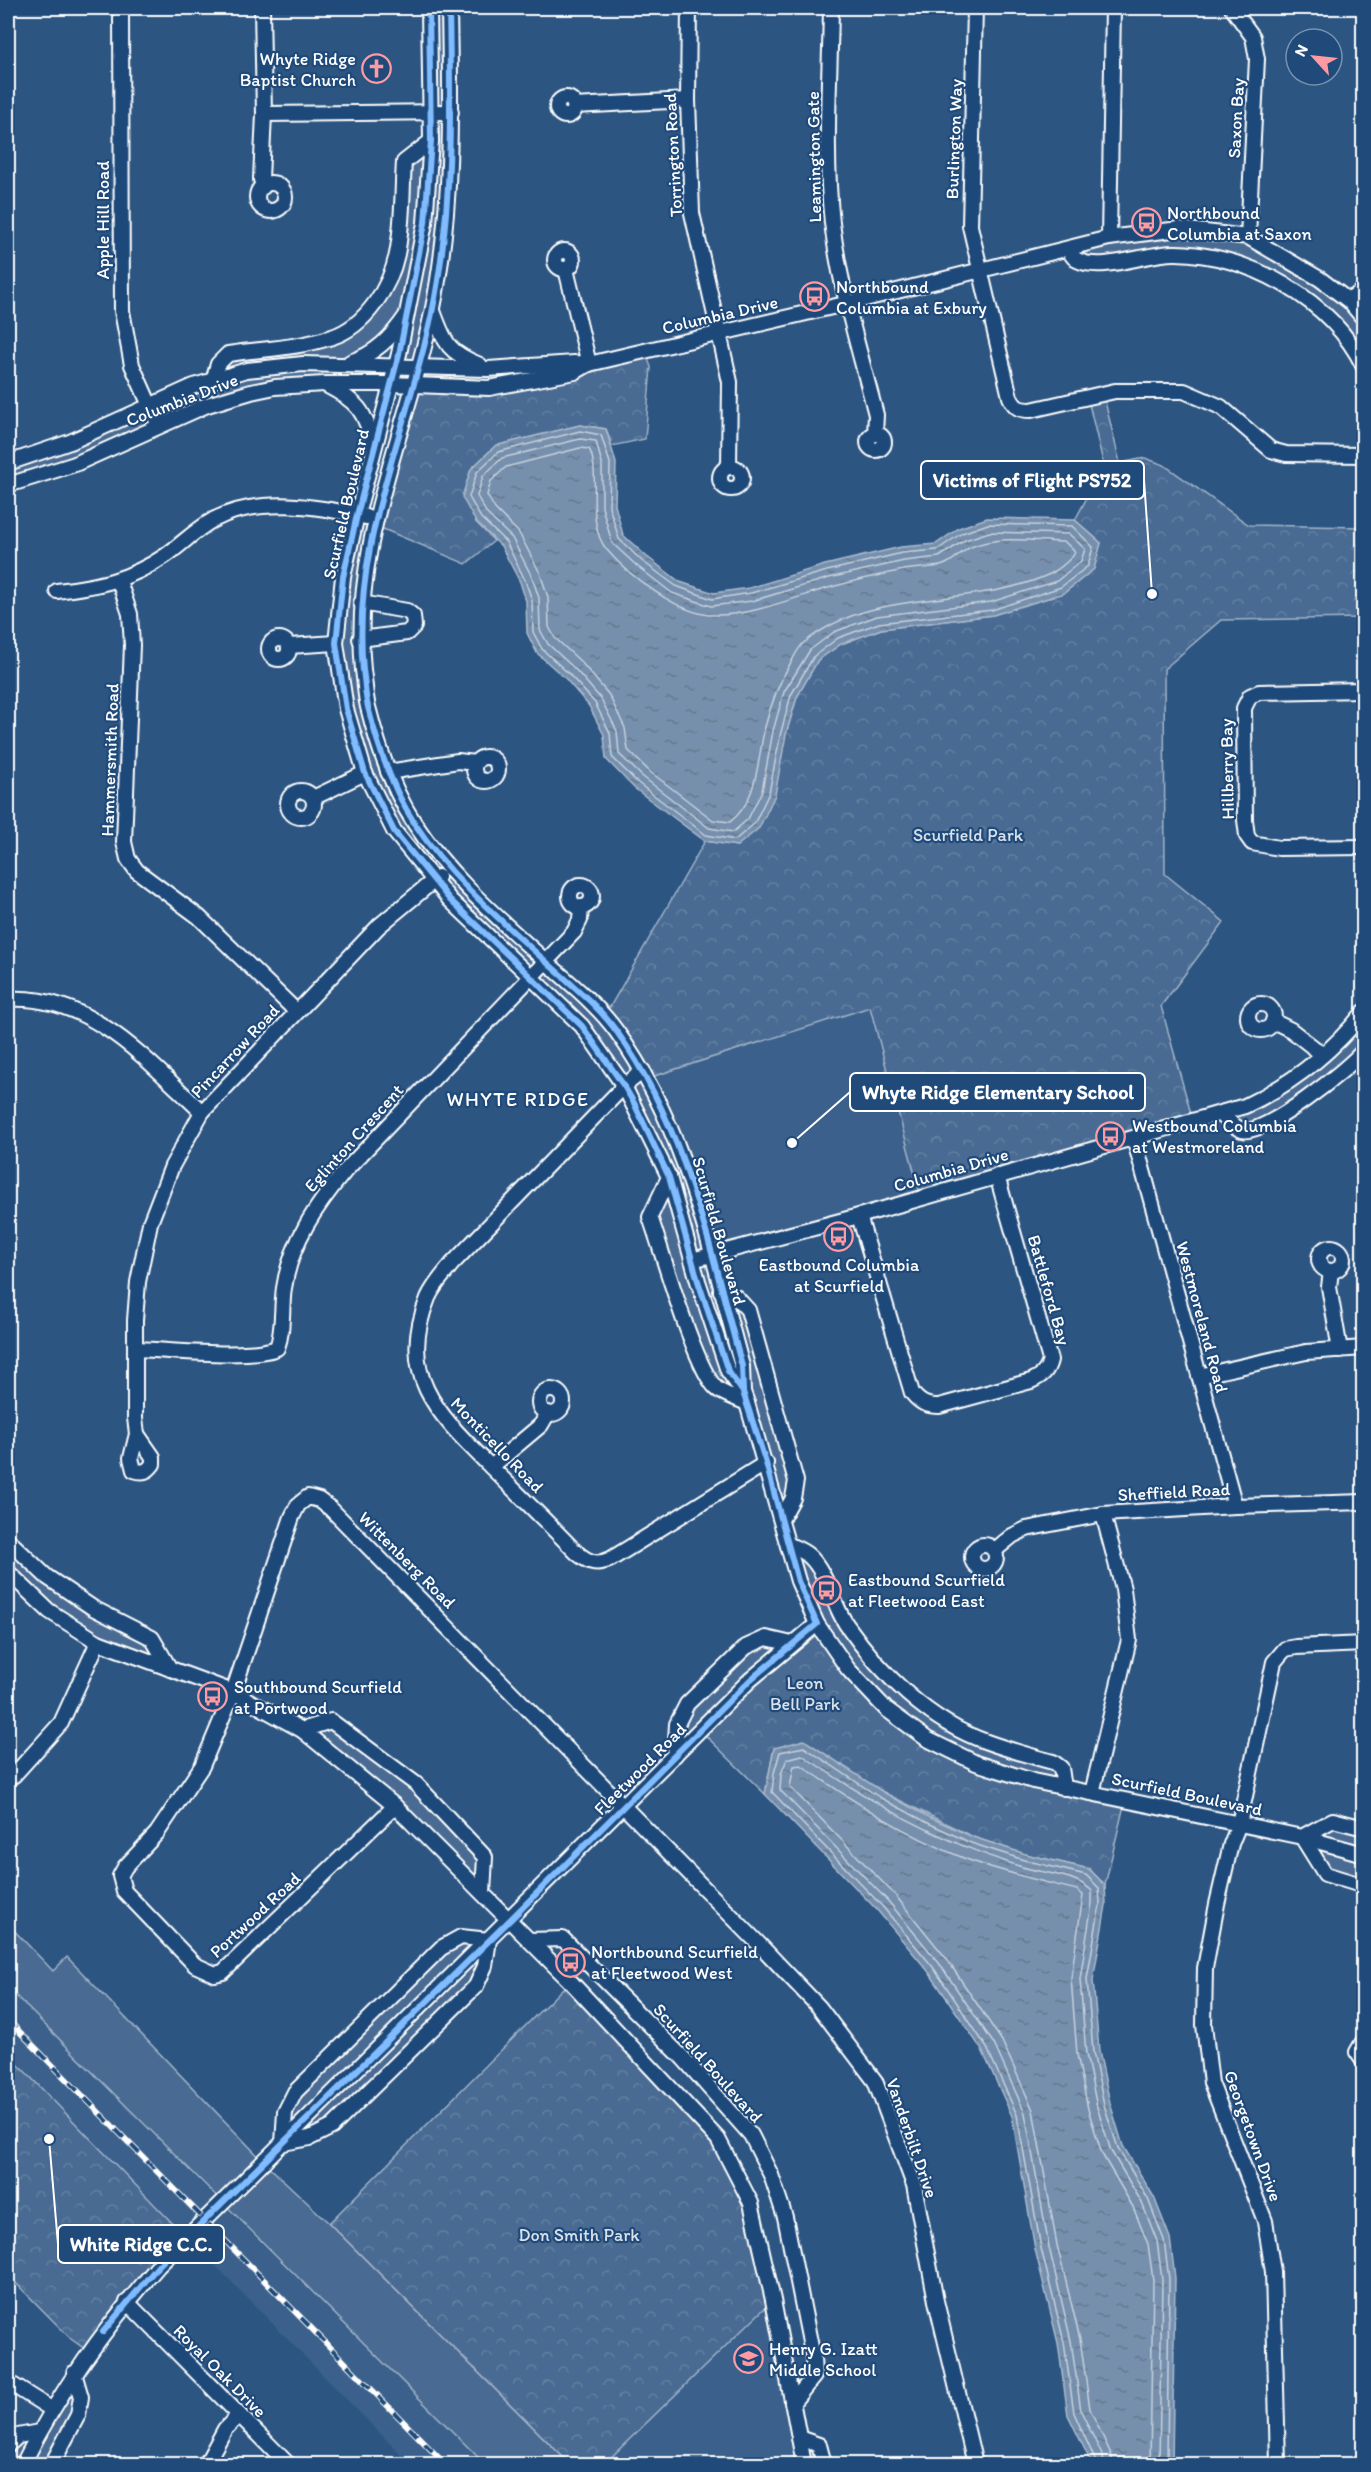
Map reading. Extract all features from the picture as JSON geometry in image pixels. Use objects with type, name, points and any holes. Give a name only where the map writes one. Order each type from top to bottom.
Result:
[{"type":"street","name":"Apple Hill Road","points":[[121,8],[122,311],[132,364],[159,426]]},
{"type":"street","points":[[262,8],[264,114],[262,187]]},
{"type":"street","name":"Scurfield Boulevard","points":[[429,8],[431,141],[425,223],[396,366],[343,578],[336,643],[346,709],[365,773],[394,831],[433,881],[582,1026],[624,1086],[669,1176],[692,1260],[728,1371],[745,1398]]},
{"type":"street","name":"Scurfield Boulevard","points":[[449,8],[451,112],[447,220],[433,311],[376,519],[361,603],[360,639],[367,703],[388,772],[414,823],[464,886],[583,995],[614,1029],[643,1071],[688,1171],[742,1366],[745,1398],[782,1518],[798,1581],[817,1624],[848,1669],[886,1709],[927,1739],[976,1763],[1064,1788],[1302,1837],[1364,1854]]},
{"type":"street","name":"Torrington Road","points":[[689,8],[688,100],[692,213],[730,382],[729,467]]},
{"type":"street","name":"Leamington Gate","points":[[831,8],[829,182],[832,224],[843,283],[876,415],[876,434]]},
{"type":"street","name":"Burlington Way","points":[[975,8],[970,226],[1014,406],[1022,410],[1031,410],[1115,391],[1184,391],[1221,407],[1271,450],[1286,454],[1364,455]]},
{"type":"street","points":[[1109,238],[1113,8]]},
{"type":"street","name":"Saxon Bay","points":[[1232,8],[1253,37],[1257,60],[1248,237]]},
{"type":"street","points":[[574,106],[688,100]]},
{"type":"street","points":[[264,114],[451,112]]},
{"type":"street","name":"Columbia Drive","points":[[213,381],[218,364],[228,354],[313,342],[335,336],[360,321],[381,296],[397,254],[404,162],[431,141]]},
{"type":"street","name":"Columbia Drive","points":[[8,484],[75,464],[207,405],[251,392],[275,387],[324,384],[489,388],[575,372],[590,364],[849,303],[1109,238],[1179,229],[1248,237],[1300,267],[1349,301],[1364,319]]},
{"type":"street","points":[[1068,249],[1076,259],[1095,265],[1175,252],[1212,257],[1249,266],[1290,289],[1322,313],[1348,342],[1364,367]]},
{"type":"street","points":[[566,270],[590,364]]},
{"type":"street","points":[[1349,301],[1364,289]]},
{"type":"street","points":[[433,311],[445,343],[464,358],[488,369]]},
{"type":"street","points":[[342,365],[378,348],[408,312]]},
{"type":"street","name":"Columbia Drive","points":[[8,463],[70,442],[150,404],[247,370],[303,364],[488,369],[590,364]]},
{"type":"street","points":[[324,384],[348,396],[362,410],[370,428],[374,449]]},
{"type":"street","points":[[57,591],[118,581],[166,555],[212,521],[243,510],[271,505],[289,506],[376,519]]},
{"type":"street","name":"Hammersmith Road","points":[[118,581],[130,614],[132,645],[124,842],[128,859],[137,872],[199,917],[296,1011]]},
{"type":"street","points":[[360,639],[407,633],[414,626],[413,616],[407,611],[361,603]]},
{"type":"street","points":[[289,646],[336,643]]},
{"type":"street","name":"Hillberry Bay","points":[[1364,690],[1259,692],[1250,696],[1244,708],[1244,724],[1245,820],[1247,836],[1252,843],[1279,848],[1364,847]]},
{"type":"street","points":[[388,772],[458,761],[475,763]]},
{"type":"street","points":[[313,798],[365,773]]},
{"type":"street","name":"Pincarrow Road","points":[[137,1434],[135,1348],[138,1282],[150,1223],[172,1166],[202,1112],[379,926],[449,868]]},
{"type":"street","name":"Eglinton Crescent","points":[[135,1348],[246,1353],[265,1352],[277,1348],[280,1338],[283,1295],[290,1260],[303,1229],[323,1196],[574,932],[580,920],[581,907]]},
{"type":"street","points":[[8,999],[34,1000],[57,1005],[73,1010],[107,1028],[117,1034],[202,1112]]},
{"type":"street","name":"Columbia Drive","points":[[692,1260],[859,1216],[1245,1106],[1270,1094],[1301,1073],[1346,1035],[1364,1012]]},
{"type":"street","points":[[1273,1021],[1291,1030],[1323,1055]]},
{"type":"street","points":[[1220,1113],[1242,1130],[1251,1130],[1290,1111],[1322,1089],[1364,1050]]},
{"type":"street","name":"Monticello Road","points":[[643,1071],[624,1086],[452,1264],[429,1296],[418,1333],[419,1366],[428,1397],[447,1423],[575,1551],[593,1564],[610,1559],[765,1463]]},
{"type":"street","name":"Westmoreland Road","points":[[1134,1138],[1235,1506]]},
{"type":"street","name":"Scurfield Boulevard","points":[[669,1176],[650,1217],[702,1368],[717,1389],[745,1398]]},
{"type":"street","name":"Battleford Bay","points":[[859,1216],[912,1393],[919,1402],[927,1406],[939,1406],[1031,1381],[1041,1377],[1050,1360],[997,1176]]},
{"type":"street","points":[[1331,1271],[1329,1287],[1340,1350]]},
{"type":"street","name":"Scurfield Boulevard","points":[[721,1291],[736,1297],[748,1310],[796,1481],[793,1498],[782,1518]]},
{"type":"street","points":[[1199,1376],[1306,1352],[1364,1348]]},
{"type":"street","points":[[491,1467],[541,1425],[548,1413]]},
{"type":"street","name":"Wittenberg Road","points":[[233,1692],[292,1517],[298,1505],[308,1497],[319,1500],[339,1517],[624,1806]]},
{"type":"street","name":"Sheffield Road","points":[[994,1550],[1012,1536],[1026,1529],[1103,1514],[1235,1506],[1364,1502]]},
{"type":"street","points":[[1092,1793],[1129,1640],[1123,1589],[1103,1514]]},
{"type":"street","points":[[8,1540],[56,1584],[93,1608],[152,1638],[170,1669]]},
{"type":"street","points":[[789,1545],[808,1555],[817,1565],[845,1623],[887,1675],[908,1694],[962,1731],[986,1742],[1053,1762],[1061,1768],[1064,1788]]},
{"type":"street","points":[[8,1572],[49,1611],[98,1642],[233,1692],[302,1730],[396,1806],[650,2064],[718,2139],[751,2203],[773,2300],[804,2464]]},
{"type":"street","name":"Fleetwood Road","points":[[23,2464],[51,2409],[74,2373],[127,2302],[159,2265],[750,1680],[817,1624]]},
{"type":"street","name":"Fleetwood Road","points":[[675,1755],[677,1724],[687,1704],[746,1647],[766,1638],[792,1644]]},
{"type":"street","points":[[8,1779],[61,1723],[98,1642]]},
{"type":"street","points":[[1239,1824],[1270,1676],[1279,1654],[1285,1649],[1296,1647],[1364,1644]]},
{"type":"street","name":"Portwood Road","points":[[233,1692],[202,1767],[157,1833],[124,1867],[120,1876],[124,1891],[195,1965],[215,1974],[223,1972],[396,1806]]},
{"type":"street","points":[[302,1730],[331,1721],[416,1784],[485,1857],[483,1893]]},
{"type":"street","name":"Vanderbilt Drive","points":[[624,1806],[819,2007],[875,2081],[914,2185],[936,2301],[975,2464]]},
{"type":"street","points":[[1364,1828],[1333,1821],[1302,1837],[1325,1874],[1364,1886]]},
{"type":"street","name":"Georgetown Drive","points":[[1239,1824],[1231,1844],[1205,1968],[1204,2025],[1211,2083],[1265,2221],[1273,2272],[1278,2464]]},
{"type":"street","points":[[461,1937],[489,1940],[485,1966],[476,1986],[341,2119],[332,2127],[310,2138],[283,2142],[285,2112],[295,2092],[441,1948],[461,1937]]},
{"type":"street","name":"Scurfield Boulevard","points":[[530,1940],[563,1939],[683,2058],[751,2135],[771,2175],[785,2217],[813,2357],[814,2376],[792,2403]]},
{"type":"street","points":[[1364,2040],[1357,2052],[1364,2062]]},
{"type":"street","name":"Royal Oak Drive","points":[[127,2302],[288,2464]]},
{"type":"street","points":[[52,2464],[78,2415],[81,2397],[74,2373]]},
{"type":"street","points":[[8,2382],[51,2409]]},
{"type":"street","points":[[206,2464],[225,2429],[239,2415]]},
{"type":"street","points":[[8,2445],[18,2436],[39,2432]]},
{"type":"street","points":[[799,2438],[819,2445],[824,2464]]},
{"type":"shaded area","points":[[870,1007],[921,1197],[712,1254],[648,1078]]},
{"type":"shaded area","points":[[8,1988],[485,2464],[410,2464],[8,2054]]},
{"type":"shaded area","name":"Henry G. Izatt Middle School","points":[[773,2300],[804,2464],[604,2464]]},
{"type":"green space","points":[[429,8],[449,8],[447,220],[419,366],[396,366],[391,384],[275,387],[8,485],[8,463],[213,381],[228,354],[313,342],[360,321],[397,254],[404,162],[431,141]],"holes":[[[408,314],[396,365],[363,357]]]},
{"type":"green space","points":[[1212,232],[1278,253],[1363,319],[1363,367],[1348,342],[1289,289],[1212,257],[1095,265],[1068,249]]},
{"type":"green space","points":[[645,351],[651,367],[645,439],[612,446],[606,429],[580,425],[495,446],[476,522],[494,541],[466,564],[376,526],[412,386],[489,388]]},
{"type":"green space","points":[[574,363],[489,388],[412,386],[419,366]]},
{"type":"green space","name":"Scurfield Park","points":[[1103,393],[1120,463],[1145,458],[1164,465],[1249,525],[1363,527],[1363,618],[1221,620],[1164,669],[1165,874],[1224,922],[1161,1006],[1193,1121],[921,1197],[870,1007],[648,1078],[603,1016],[705,841],[737,846],[786,734],[797,697],[818,660],[841,644],[881,629],[993,615],[1064,593],[1093,569],[1101,543],[1075,520],[1104,466],[1087,396]]},
{"type":"green space","points":[[357,515],[376,526],[360,639],[388,772],[463,886],[583,995],[643,1071],[718,1276],[748,1310],[796,1481],[782,1518],[747,1403],[717,1389],[650,1217],[669,1176],[582,1026],[433,881],[365,773],[336,643]]},
{"type":"green space","points":[[1363,1012],[1363,1050],[1251,1130],[1220,1114],[1270,1094]]},
{"type":"green space","points":[[8,1540],[47,1577],[152,1638],[170,1669],[98,1642],[8,1572]]},
{"type":"green space","points":[[789,1545],[808,1555],[845,1623],[937,1716],[1053,1762],[1064,1788],[976,1763],[886,1709],[827,1641]]},
{"type":"green space","name":"Leon Bell Park","points":[[817,1624],[886,1709],[976,1763],[1126,1797],[1105,1885],[1089,1869],[1025,1854],[973,1837],[883,1792],[844,1768],[774,1748],[765,1794],[701,1731]]},
{"type":"green space","points":[[766,1638],[792,1644],[675,1755],[687,1704]]},
{"type":"green space","points":[[331,1721],[416,1784],[485,1857],[483,1893],[302,1730]]},
{"type":"green space","points":[[1333,1820],[1363,1828],[1363,1886],[1325,1874],[1302,1837]]},
{"type":"green space","points":[[8,1924],[53,1971],[67,1957],[265,2163],[329,2223],[570,2464],[485,2464],[8,1988]]},
{"type":"green space","points":[[461,1937],[489,1940],[476,1986],[332,2127],[283,2143],[295,2092]]},
{"type":"green space","name":"Don Smith Park","points":[[570,1981],[718,2139],[751,2203],[773,2300],[604,2464],[570,2464],[329,2223]]},
{"type":"green space","points":[[8,2054],[187,2238],[89,2352],[71,2339],[8,2275]]},
{"type":"green space","points":[[74,2373],[81,2397],[52,2464],[8,2464],[8,2447],[39,2432]]},
{"type":"water","points":[[580,425],[606,429],[616,463],[615,505],[623,535],[680,582],[714,593],[749,588],[825,565],[901,547],[936,544],[959,528],[987,518],[1075,520],[1101,543],[1094,569],[1064,593],[993,615],[881,629],[841,644],[818,660],[797,697],[786,734],[775,795],[759,828],[737,846],[705,841],[634,788],[606,759],[604,735],[589,706],[565,678],[537,653],[527,633],[526,601],[520,582],[501,546],[476,522],[462,497],[471,469],[495,446]]},
{"type":"water","points":[[804,1740],[883,1792],[929,1817],[973,1837],[1025,1854],[1089,1869],[1105,1885],[1106,1905],[1093,1980],[1099,2051],[1110,2103],[1123,2146],[1154,2197],[1170,2238],[1175,2278],[1172,2464],[1092,2464],[1068,2415],[1058,2343],[1035,2249],[1012,2116],[982,2050],[928,1971],[877,1910],[765,1794],[774,1748]]},
{"type":"railway","points":[[8,2020],[445,2464]]},
{"type":"cycle path","points":[[103,2332],[159,2265],[750,1680],[817,1624],[798,1581],[766,1463],[743,1392],[728,1371],[698,1281],[669,1177],[634,1103],[582,1026],[450,900],[394,831],[365,773],[346,709],[336,643],[343,577],[399,354],[425,223],[431,141],[429,8]]},
{"type":"cycle path","points":[[449,8],[450,123],[444,237],[432,313],[384,489],[365,578],[361,623],[367,702],[376,737],[393,782],[407,811],[428,843],[475,895],[601,1012],[617,1032],[641,1070],[662,1110],[694,1193],[742,1366],[743,1391]]},
{"type":"place","name":"Whyte Ridge Baptist Church","points":[[377,69]]},
{"type":"place","name":"Northbound Columbia at Saxon","points":[[1146,223]]},
{"type":"place","name":"Northbound Columbia at Exbury","points":[[815,297]]},
{"type":"place","name":"Victims of Flight PS752","points":[[1152,594]]},
{"type":"place","name":"Westbound Columbia at Westmoreland","points":[[1111,1136]]},
{"type":"place","name":"Whyte Ridge Elementary School","points":[[792,1143]]},
{"type":"place","name":"Eastbound Columbia at Scurfield","points":[[839,1236]]},
{"type":"place","name":"Eastbound Scurfield at Fleetwood East","points":[[827,1590]]},
{"type":"place","name":"Southbound Scurfield at Portwood","points":[[213,1697]]},
{"type":"place","name":"Northbound Scurfield at Fleetwood West","points":[[570,1962]]},
{"type":"place","name":"White Ridge C.C.","points":[[49,2139]]},
{"type":"place","name":"Henry G. Izatt Middle School","points":[[748,2359]]},
{"type":"district","name":"WHYTE RIDGE","points":[[518,1099]]}]
